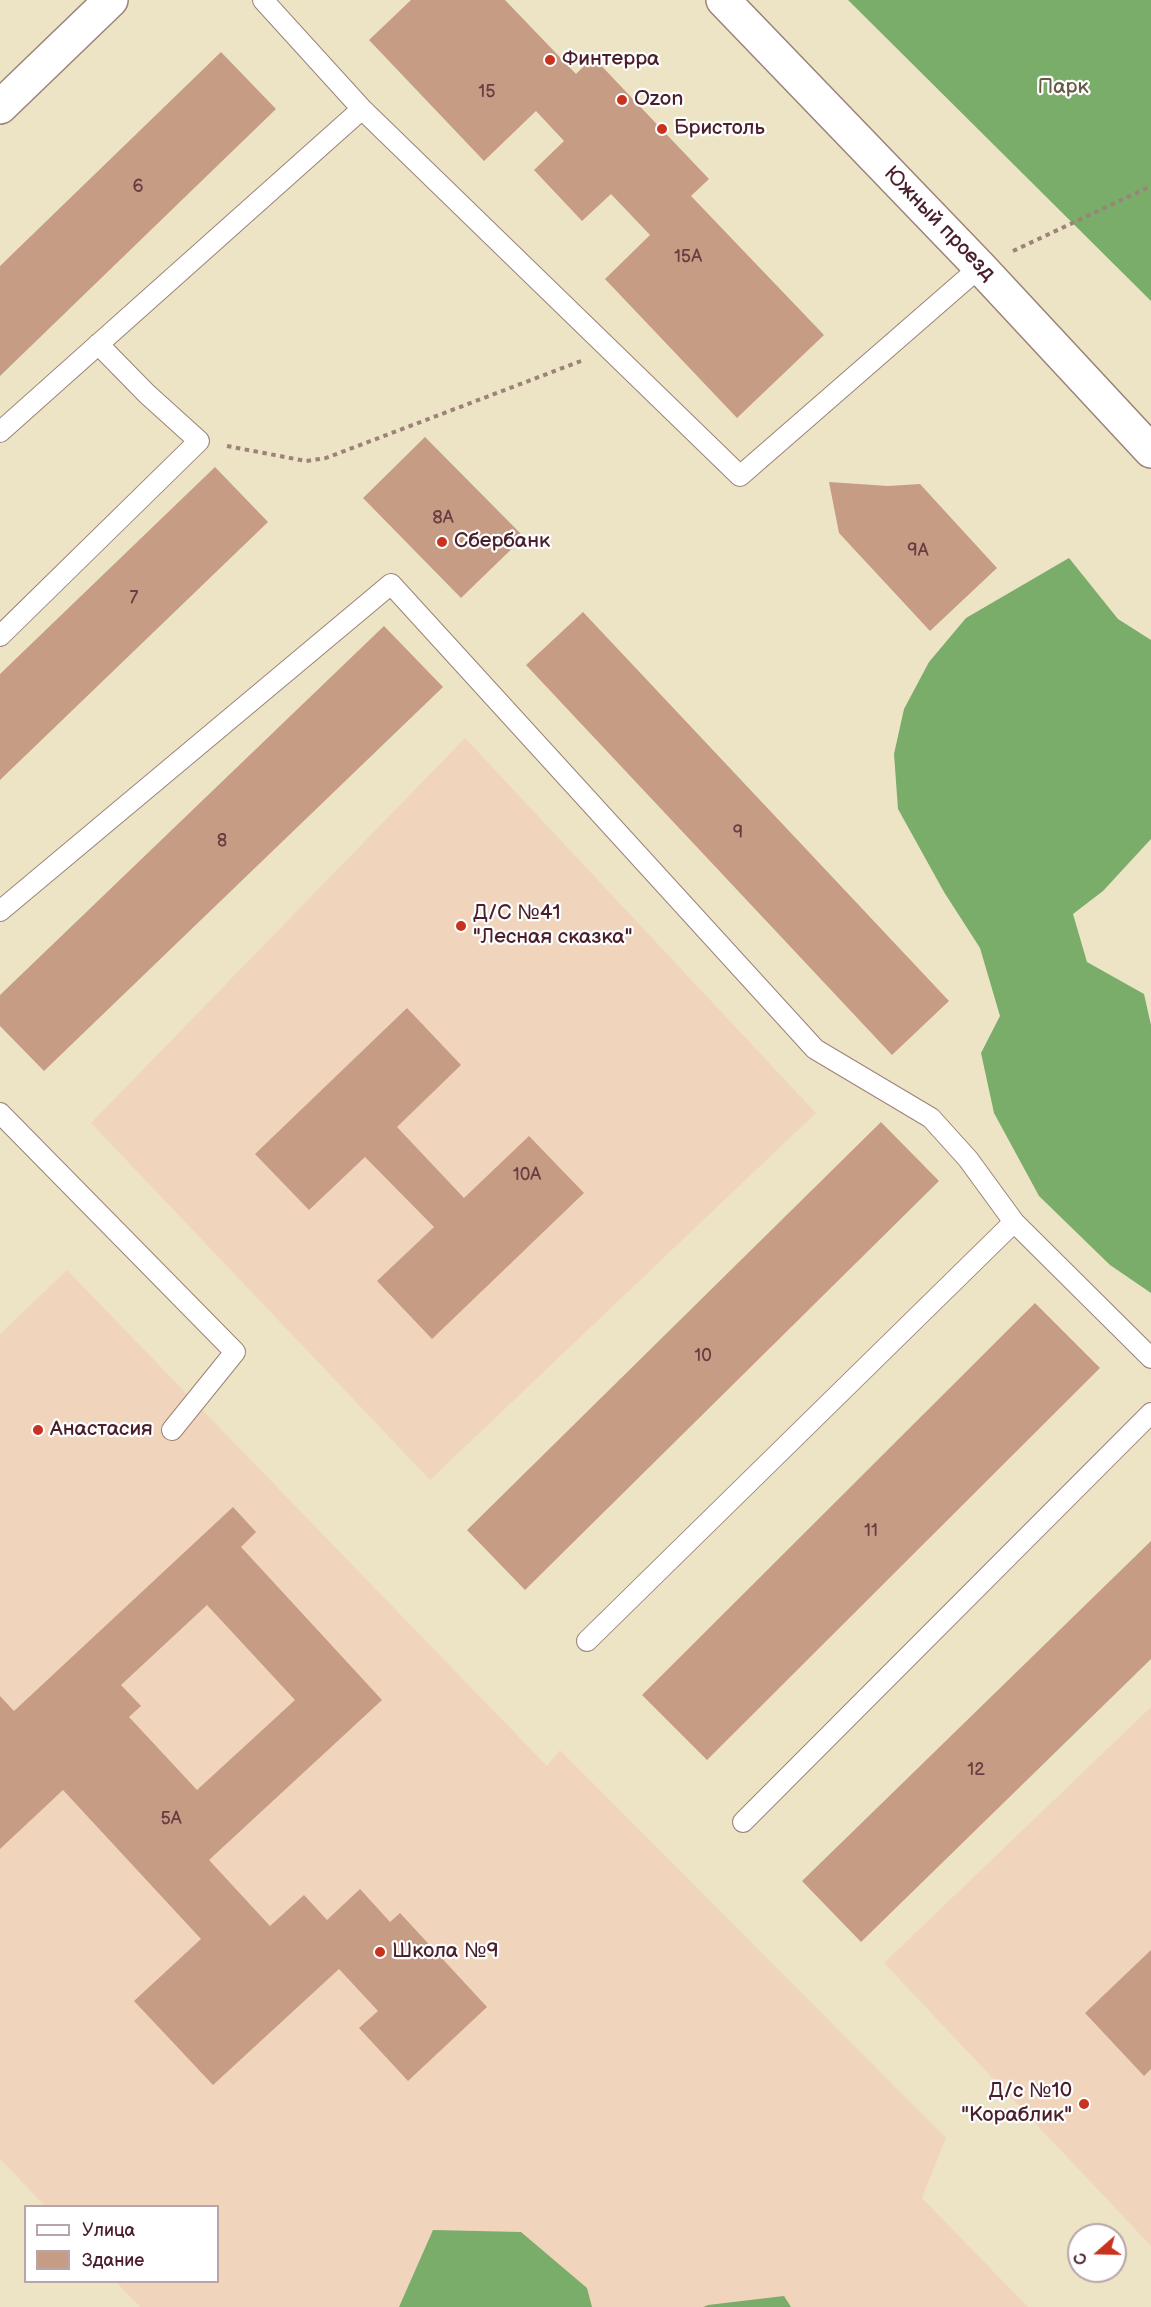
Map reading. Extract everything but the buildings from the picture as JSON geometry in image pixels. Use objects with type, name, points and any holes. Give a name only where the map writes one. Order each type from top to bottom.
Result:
[{"type":"street","points":[[0,107],[111,0]]},
{"type":"street","name":"Южный проезд","points":[[723,0],[980,267],[1151,451]]},
{"type":"lane","points":[[263,0],[362,109],[740,476],[980,267]]},
{"type":"lane","points":[[0,432],[362,109]]},
{"type":"lane","points":[[0,636],[199,441],[147,394],[99,344]]},
{"type":"lane","points":[[0,911],[392,584],[815,1050],[931,1118],[968,1159],[1014,1222],[1151,1358]]},
{"type":"lane","points":[[0,1113],[235,1352],[172,1430]]},
{"type":"lane","points":[[587,1641],[1014,1222]]},
{"type":"lane","points":[[743,1822],[1151,1413]]},
{"type":"path","points":[[980,267],[1151,186]]},
{"type":"path","points":[[199,441],[306,461],[326,458],[610,351]]},
{"type":"shaded area","name":"Д/С №41 \"Лесная сказка\"","points":[[465,738],[816,1113],[430,1480],[91,1123]]},
{"type":"shaded area","name":"Школа №9","points":[[67,1270],[547,1766],[560,1750],[946,2138],[922,2198],[1028,2307],[140,2307],[117,2283],[219,2283],[219,2205],[44,2205],[0,2159],[0,1334]]},
{"type":"shaded area","name":"Д/с №10 \"Кораблик\"","points":[[1151,1707],[1151,2246],[884,1963]]},
{"type":"green space","name":"Парк","points":[[848,0],[1151,0],[1151,301]]},
{"type":"green space","points":[[1069,558],[1118,619],[1151,640],[1151,839],[1103,891],[1073,914],[1087,962],[1144,994],[1151,1025],[1151,1293],[1110,1265],[1039,1196],[994,1113],[981,1053],[1000,1016],[980,948],[944,892],[898,809],[894,754],[904,709],[929,662],[966,618]]},
{"type":"green space","points":[[433,2230],[521,2232],[587,2288],[592,2307],[399,2307]]},
{"type":"green space","points":[[784,2296],[791,2307],[703,2307],[708,2305]]},
{"type":"place","name":"Финтерра","points":[[550,60]]},
{"type":"place","name":"Ozon","points":[[622,100]]},
{"type":"place","name":"Бристоль","points":[[662,129]]},
{"type":"place","name":"Сбербанк","points":[[442,542]]},
{"type":"place","name":"Д/С №41 \"Лесная сказка\"","points":[[461,926]]},
{"type":"place","name":"Анастасия","points":[[38,1430]]},
{"type":"place","name":"Школа №9","points":[[380,1952]]},
{"type":"place","name":"Д/с №10 \"Кораблик\"","points":[[1084,2104]]}]
